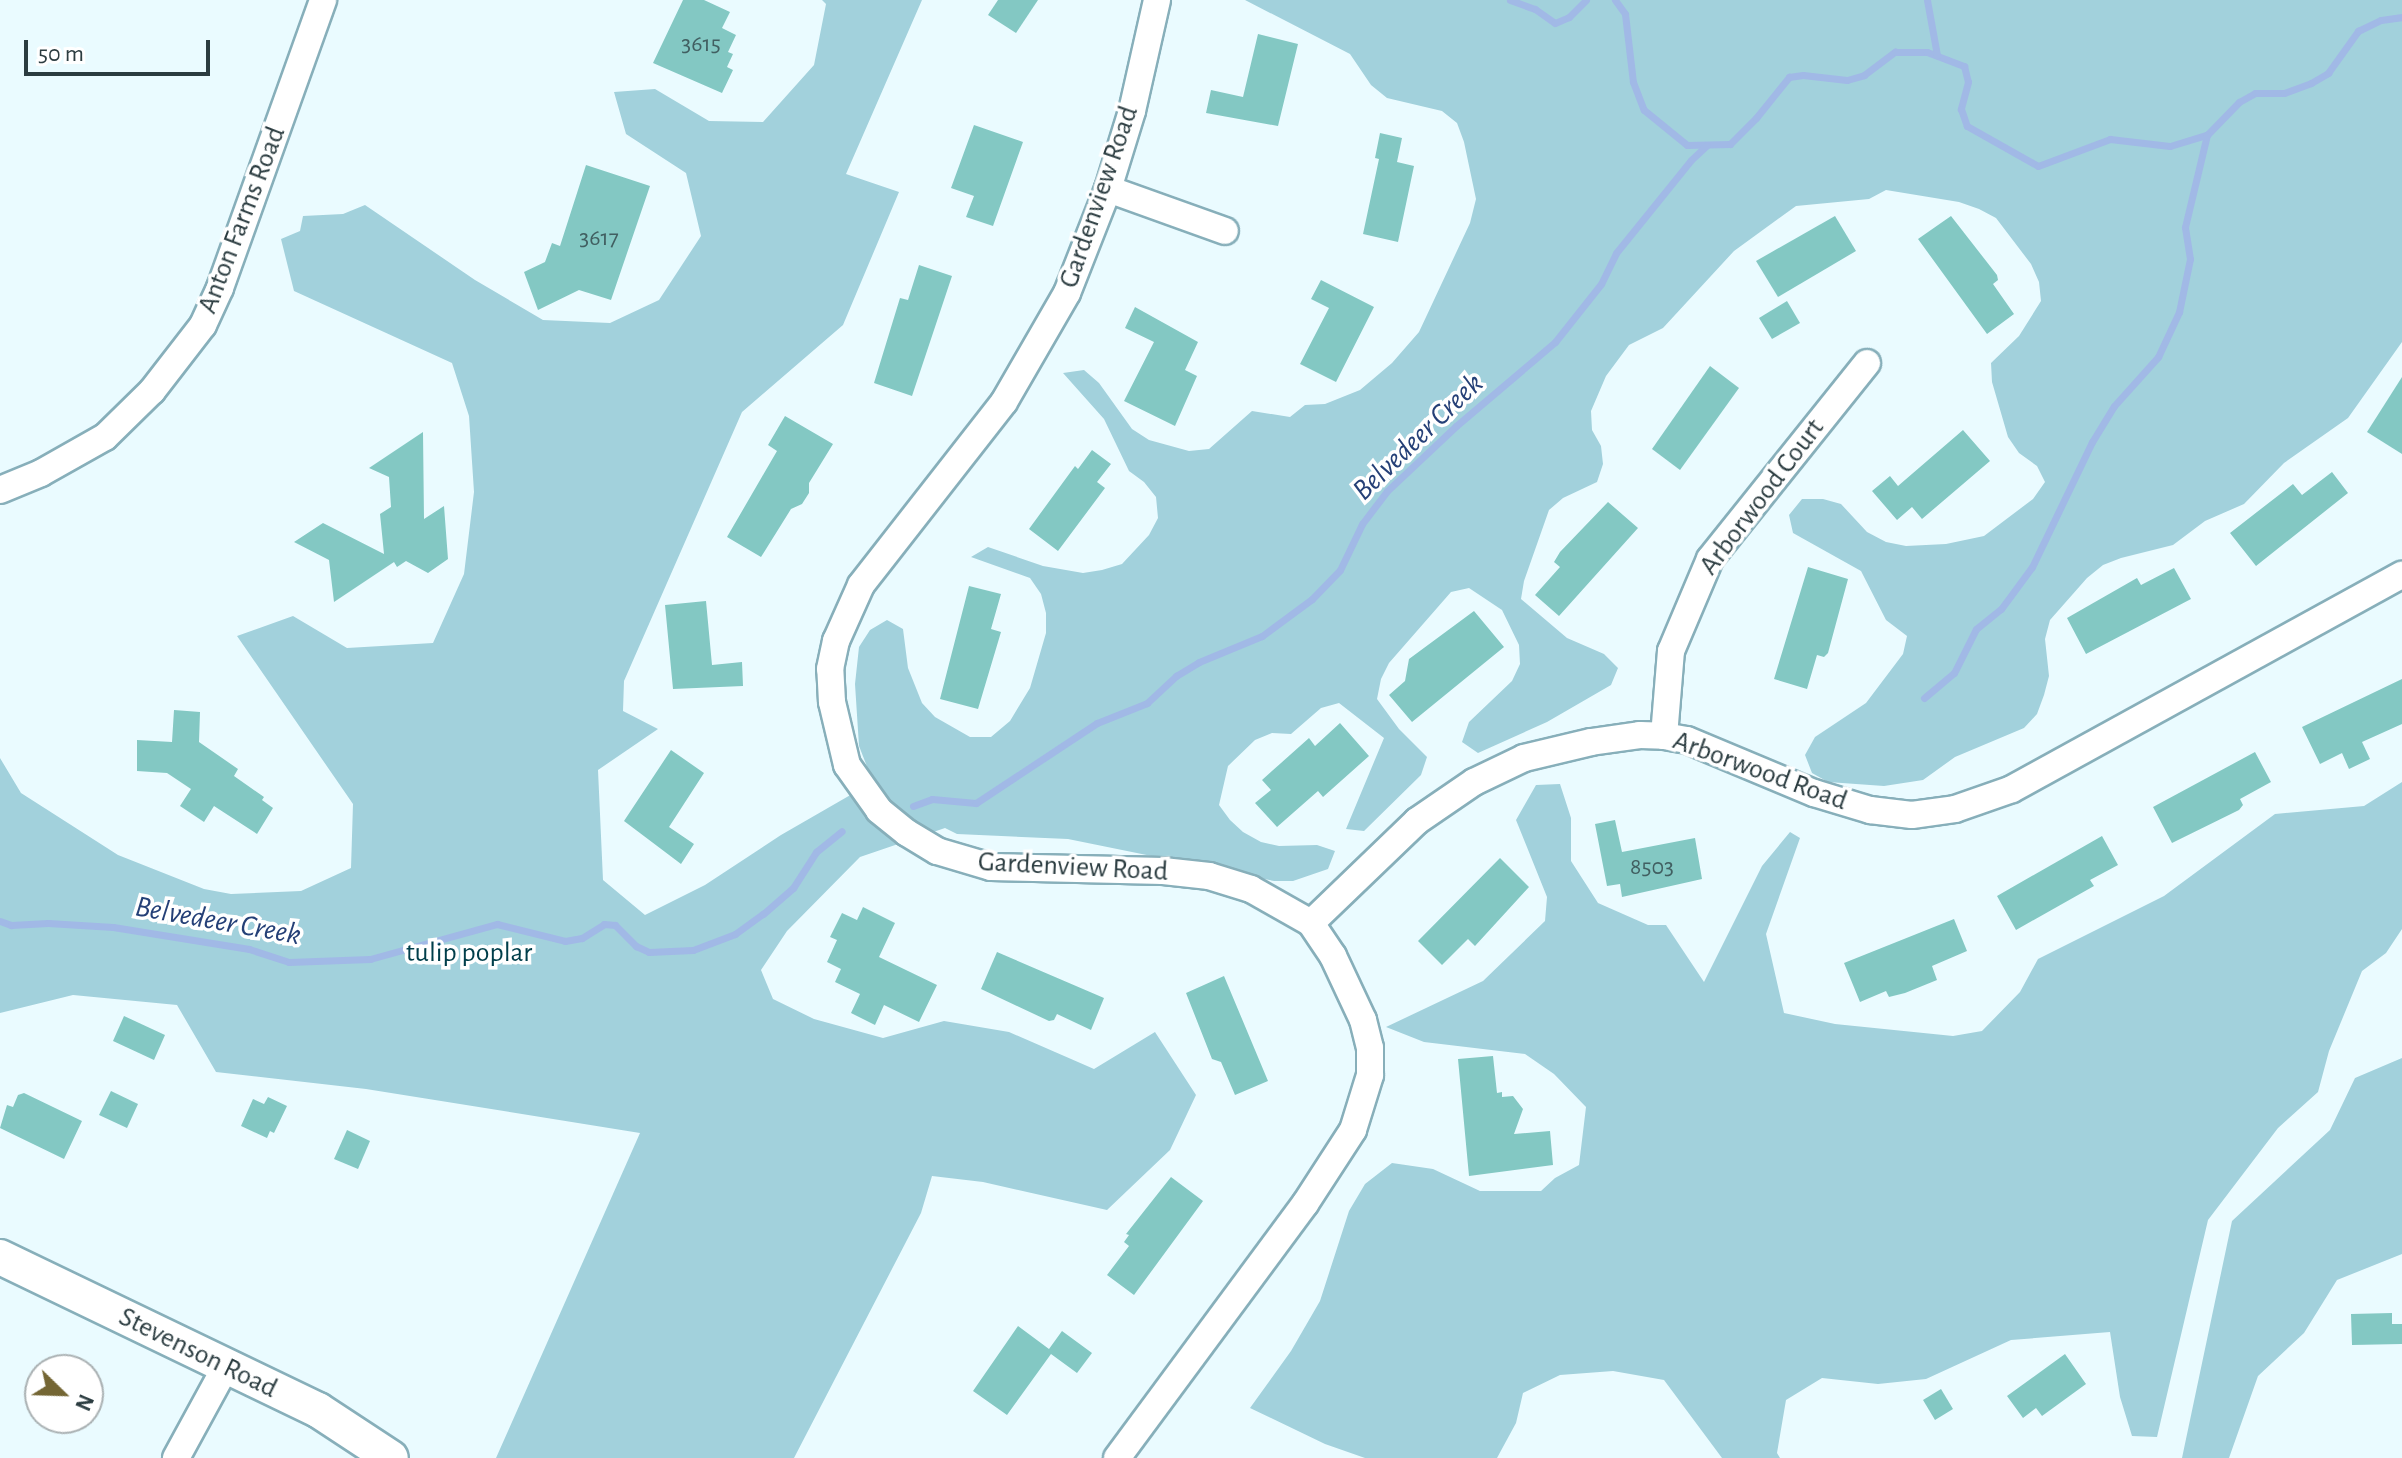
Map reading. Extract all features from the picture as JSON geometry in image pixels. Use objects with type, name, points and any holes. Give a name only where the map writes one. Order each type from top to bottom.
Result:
[{"type":"street","name":"Anton Farms Road","points":[[0,490],[41,473],[105,437],[152,391],[203,325],[220,288],[323,0]]},
{"type":"street","name":"Gardenview Road","points":[[1117,1458],[1305,1204],[1353,1130],[1370,1075],[1370,1048],[1349,987],[1311,923],[1251,889],[1209,876],[1163,871],[991,867],[949,856],[907,833],[879,810],[847,765],[837,733],[830,669],[836,641],[856,595],[1011,391],[1067,293],[1108,189],[1132,111],[1157,0]]},
{"type":"street","points":[[1108,189],[1225,231]]},
{"type":"street","name":"Arborwood Court","points":[[1664,736],[1671,651],[1684,613],[1710,559],[1867,363]]},
{"type":"street","name":"Arborwood Road","points":[[1311,923],[1417,821],[1474,782],[1524,758],[1591,742],[1664,736],[1687,740],[1814,793],[1870,810],[1912,815],[1955,809],[2012,789],[2402,575]]},
{"type":"street","name":"Stevenson Road","points":[[0,1257],[225,1368],[318,1410],[391,1458]]},
{"type":"street","points":[[176,1458],[225,1368]]},
{"type":"green space","name":"tulip poplar","points":[[822,0],[922,0],[846,174],[899,192],[843,325],[742,412],[624,681],[623,711],[658,729],[598,770],[603,880],[645,915],[705,885],[781,835],[873,782],[859,746],[855,684],[859,647],[870,630],[887,620],[903,629],[908,668],[922,703],[935,717],[970,737],[991,737],[1010,721],[1030,688],[1046,633],[1046,613],[1041,594],[1030,578],[971,557],[988,547],[1043,566],[1083,573],[1102,570],[1122,564],[1149,535],[1158,518],[1156,497],[1144,482],[1129,471],[1104,419],[1063,373],[1084,370],[1099,383],[1132,429],[1149,440],[1189,451],[1209,449],[1252,411],[1290,417],[1305,405],[1325,404],[1360,390],[1392,363],[1419,332],[1470,223],[1476,199],[1457,123],[1442,111],[1387,98],[1371,85],[1350,54],[1245,0],[2402,0],[2402,342],[2348,418],[2284,463],[2244,504],[2205,521],[2173,545],[2121,558],[2103,565],[2087,578],[2050,620],[2045,639],[2049,676],[2037,714],[2024,728],[1955,757],[1923,780],[1884,786],[1828,782],[1812,773],[1805,755],[1815,737],[1866,703],[1903,654],[1907,636],[1886,620],[1861,571],[1793,533],[1789,515],[1802,499],[1823,499],[1841,504],[1867,532],[1886,542],[1906,546],[1946,544],[1984,536],[2033,499],[2045,482],[2037,466],[2019,453],[2008,437],[1992,382],[1991,363],[2019,336],[2041,301],[2039,282],[2031,264],[1996,218],[1979,209],[1959,202],[1886,190],[1869,199],[1796,206],[1734,251],[1663,328],[1629,345],[1606,376],[1591,411],[1592,430],[1601,446],[1603,464],[1597,482],[1563,498],[1549,510],[1524,581],[1521,599],[1567,638],[1604,654],[1618,668],[1611,685],[1547,722],[1478,753],[1462,742],[1469,722],[1512,681],[1520,664],[1519,645],[1502,610],[1469,588],[1451,592],[1389,663],[1381,679],[1377,699],[1399,729],[1427,757],[1421,775],[1364,831],[1346,829],[1384,738],[1339,703],[1321,708],[1291,734],[1272,733],[1255,740],[1228,766],[1219,805],[1230,820],[1261,842],[1279,846],[1317,845],[1335,851],[1328,869],[1293,881],[1274,881],[1068,839],[957,834],[945,828],[860,857],[787,931],[761,970],[773,999],[814,1019],[883,1038],[944,1021],[1009,1032],[1094,1069],[1155,1032],[1196,1095],[1170,1150],[1107,1210],[983,1182],[932,1176],[921,1213],[794,1458],[496,1458],[640,1133],[366,1089],[216,1072],[177,1005],[73,995],[0,1013],[0,758],[21,793],[118,855],[204,889],[231,894],[301,891],[351,868],[353,804],[237,636],[293,616],[347,648],[433,643],[464,574],[474,492],[469,416],[452,363],[294,291],[281,239],[300,231],[303,216],[343,214],[365,205],[475,280],[543,320],[610,323],[659,300],[701,236],[686,173],[626,134],[614,92],[655,89],[709,121],[763,122],[814,65],[826,4]]},
{"type":"green space","points":[[2402,782],[2402,929],[2386,953],[2362,971],[2329,1051],[2318,1092],[2278,1128],[2208,1220],[2157,1437],[2132,1436],[2120,1397],[2110,1332],[2011,1340],[1926,1379],[1878,1384],[1822,1378],[1786,1400],[1777,1453],[1780,1458],[1722,1458],[1664,1380],[1613,1371],[1560,1375],[1523,1393],[1516,1423],[1497,1458],[1365,1458],[1325,1444],[1250,1408],[1291,1351],[1320,1301],[1349,1211],[1365,1184],[1392,1163],[1433,1169],[1480,1191],[1541,1191],[1555,1178],[1579,1165],[1586,1107],[1554,1074],[1525,1054],[1424,1042],[1386,1027],[1483,981],[1545,921],[1547,897],[1516,820],[1536,785],[1560,784],[1571,818],[1571,861],[1598,903],[1648,925],[1666,925],[1704,982],[1762,866],[1790,832],[1800,838],[1766,934],[1784,1013],[1835,1024],[1953,1036],[1982,1031],[2020,992],[2038,959],[2164,896],[2275,814],[2364,806]]},
{"type":"green space","points":[[2402,1058],[2402,1254],[2337,1280],[2304,1333],[2258,1376],[2229,1458],[2182,1458],[2232,1221],[2330,1130],[2355,1078]]},
{"type":"building","points":[[683,0],[704,0],[730,12],[722,28],[736,35],[728,52],[733,54],[727,67],[733,70],[722,93],[653,63]]},
{"type":"building","points":[[998,0],[1038,0],[1016,33],[988,15]]},
{"type":"building","points":[[1258,34],[1298,44],[1278,126],[1206,113],[1211,90],[1243,97]]},
{"type":"building","points":[[974,125],[1023,142],[993,226],[966,217],[974,196],[951,188]]},
{"type":"building","points":[[1380,133],[1402,138],[1397,162],[1414,166],[1398,242],[1363,234],[1379,159],[1375,158]]},
{"type":"building","points":[[586,165],[650,186],[611,300],[579,290],[538,310],[524,272],[545,262],[552,243],[560,246]]},
{"type":"building","points":[[1835,216],[1856,251],[1778,297],[1756,261]]},
{"type":"building","points":[[1951,216],[1997,275],[1998,280],[1993,284],[2014,314],[1987,334],[1918,239]]},
{"type":"building","points":[[919,265],[952,276],[912,396],[874,383],[900,298],[908,300]]},
{"type":"building","points":[[1321,280],[1374,307],[1336,382],[1300,364],[1329,308],[1311,299]]},
{"type":"building","points":[[1787,301],[1800,323],[1772,339],[1759,318]]},
{"type":"building","points":[[1135,307],[1198,342],[1185,370],[1197,376],[1175,426],[1124,401],[1154,342],[1125,328]]},
{"type":"building","points":[[1710,366],[1739,388],[1680,470],[1652,449]]},
{"type":"building","points":[[2402,377],[2402,454],[2367,432]]},
{"type":"building","points":[[785,416],[833,444],[809,483],[809,493],[802,504],[791,509],[761,557],[727,537],[777,451],[768,445]]},
{"type":"building","points":[[1963,430],[1990,461],[1922,519],[1912,507],[1897,520],[1872,491],[1890,476],[1898,486]]},
{"type":"building","points":[[423,432],[424,519],[444,506],[448,559],[428,573],[406,561],[397,567],[394,562],[334,602],[329,560],[294,542],[323,523],[384,554],[380,514],[391,507],[389,477],[369,468]]},
{"type":"building","points":[[1092,450],[1111,464],[1097,482],[1105,488],[1058,551],[1029,529],[1075,466],[1078,469]]},
{"type":"building","points":[[2332,472],[2348,493],[2256,566],[2230,533],[2293,484],[2302,495]]},
{"type":"building","points":[[1608,502],[1638,528],[1559,616],[1535,595],[1560,567],[1554,562],[1560,552]]},
{"type":"building","points":[[1808,567],[1848,579],[1828,653],[1824,657],[1817,655],[1807,689],[1774,679]]},
{"type":"building","points":[[2174,568],[2191,599],[2086,654],[2067,618],[2137,578],[2141,585]]},
{"type":"building","points":[[969,586],[1001,594],[991,629],[1001,632],[978,709],[940,699]]},
{"type":"building","points":[[706,601],[712,665],[742,662],[743,686],[673,689],[665,605]]},
{"type":"building","points":[[1474,611],[1504,647],[1412,722],[1389,695],[1405,681],[1409,659]]},
{"type":"building","points":[[2402,679],[2402,724],[2362,742],[2370,759],[2349,769],[2342,753],[2320,764],[2302,727]]},
{"type":"building","points":[[174,710],[200,712],[199,742],[238,769],[234,776],[264,797],[262,800],[273,808],[257,834],[214,806],[204,822],[180,806],[191,789],[167,773],[137,771],[137,740],[172,742]]},
{"type":"building","points":[[1340,723],[1369,756],[1323,797],[1318,791],[1277,827],[1255,803],[1271,790],[1262,780],[1309,738],[1315,746]]},
{"type":"building","points":[[671,750],[704,773],[669,827],[694,844],[681,864],[624,821]]},
{"type":"building","points":[[2255,752],[2271,782],[2240,799],[2243,805],[2239,810],[2172,843],[2153,807]]},
{"type":"building","points":[[1615,820],[1622,852],[1695,838],[1702,879],[1622,897],[1620,884],[1607,886],[1595,824]]},
{"type":"building","points":[[2102,836],[2118,865],[2090,880],[2094,886],[2016,930],[1997,896]]},
{"type":"building","points":[[1500,858],[1529,887],[1475,946],[1468,939],[1442,965],[1418,941]]},
{"type":"building","points":[[863,907],[895,923],[879,957],[937,985],[919,1022],[884,1005],[875,1025],[851,1013],[860,994],[835,982],[841,969],[827,962],[837,940],[830,937],[842,913],[857,920]]},
{"type":"building","points":[[1954,919],[1967,951],[1932,966],[1937,980],[1905,993],[1889,997],[1886,991],[1860,1002],[1844,963]]},
{"type":"building","points":[[997,952],[1104,998],[1091,1030],[1057,1014],[1054,1020],[1049,1021],[981,989]]},
{"type":"building","points":[[1224,976],[1268,1081],[1235,1095],[1221,1062],[1212,1059],[1186,993]]},
{"type":"building","points":[[124,1016],[165,1035],[154,1060],[113,1041]]},
{"type":"building","points":[[1493,1056],[1497,1093],[1502,1092],[1502,1097],[1513,1096],[1523,1109],[1514,1134],[1550,1131],[1553,1165],[1469,1176],[1458,1059]]},
{"type":"building","points":[[111,1091],[138,1104],[127,1128],[99,1115]]},
{"type":"building","points":[[24,1093],[82,1121],[64,1159],[0,1128],[7,1105],[13,1107],[18,1095]]},
{"type":"building","points":[[268,1097],[287,1106],[274,1133],[270,1131],[267,1138],[241,1126],[253,1099],[264,1104]]},
{"type":"building","points":[[347,1130],[370,1141],[358,1169],[334,1159]]},
{"type":"building","points":[[1171,1177],[1203,1201],[1134,1295],[1107,1275],[1129,1246],[1124,1242],[1129,1235],[1126,1234]]},
{"type":"building","points":[[2392,1313],[2392,1324],[2402,1324],[2402,1344],[2352,1345],[2351,1314]]},
{"type":"building","points":[[1018,1326],[1049,1349],[1062,1331],[1092,1353],[1077,1373],[1051,1354],[1007,1415],[973,1391]]},
{"type":"building","points":[[2065,1354],[2086,1384],[2042,1416],[2036,1408],[2023,1418],[2007,1396]]},
{"type":"building","points":[[1941,1389],[1953,1409],[1935,1420],[1923,1400]]},
{"type":"waterway","points":[[1510,0],[1535,9],[1555,23],[1569,17],[1586,0]]},
{"type":"waterway","points":[[1615,0],[1625,14],[1633,82],[1644,110],[1687,145],[1730,144],[1789,77],[1803,75],[1847,80],[1864,75],[1895,52],[1927,52],[1964,66],[1968,82],[1961,109],[1967,126],[2038,166],[2110,139],[2170,146],[2207,135],[2239,102],[2255,93],[2284,93],[2311,83],[2328,73],[2358,31],[2381,20],[2402,17]]},
{"type":"waterway","points":[[1927,0],[1937,55]]},
{"type":"waterway","points":[[1924,698],[1954,673],[1976,629],[2001,609],[2032,567],[2092,442],[2114,406],[2158,357],[2179,312],[2190,259],[2185,227],[2207,135]]},
{"type":"waterway","name":"Belvedeer Creek","points":[[913,806],[932,799],[976,803],[1097,723],[1147,703],[1176,676],[1199,662],[1262,636],[1312,599],[1340,570],[1362,524],[1387,491],[1456,426],[1555,342],[1601,284],[1616,253],[1691,160],[1706,146]]},
{"type":"waterway","name":"Belvedeer Creek","points":[[0,921],[11,925],[48,923],[113,927],[249,949],[289,962],[370,959],[497,924],[565,941],[582,938],[604,924],[615,925],[636,946],[649,952],[693,950],[735,934],[763,914],[793,888],[816,852],[842,831]]}]
